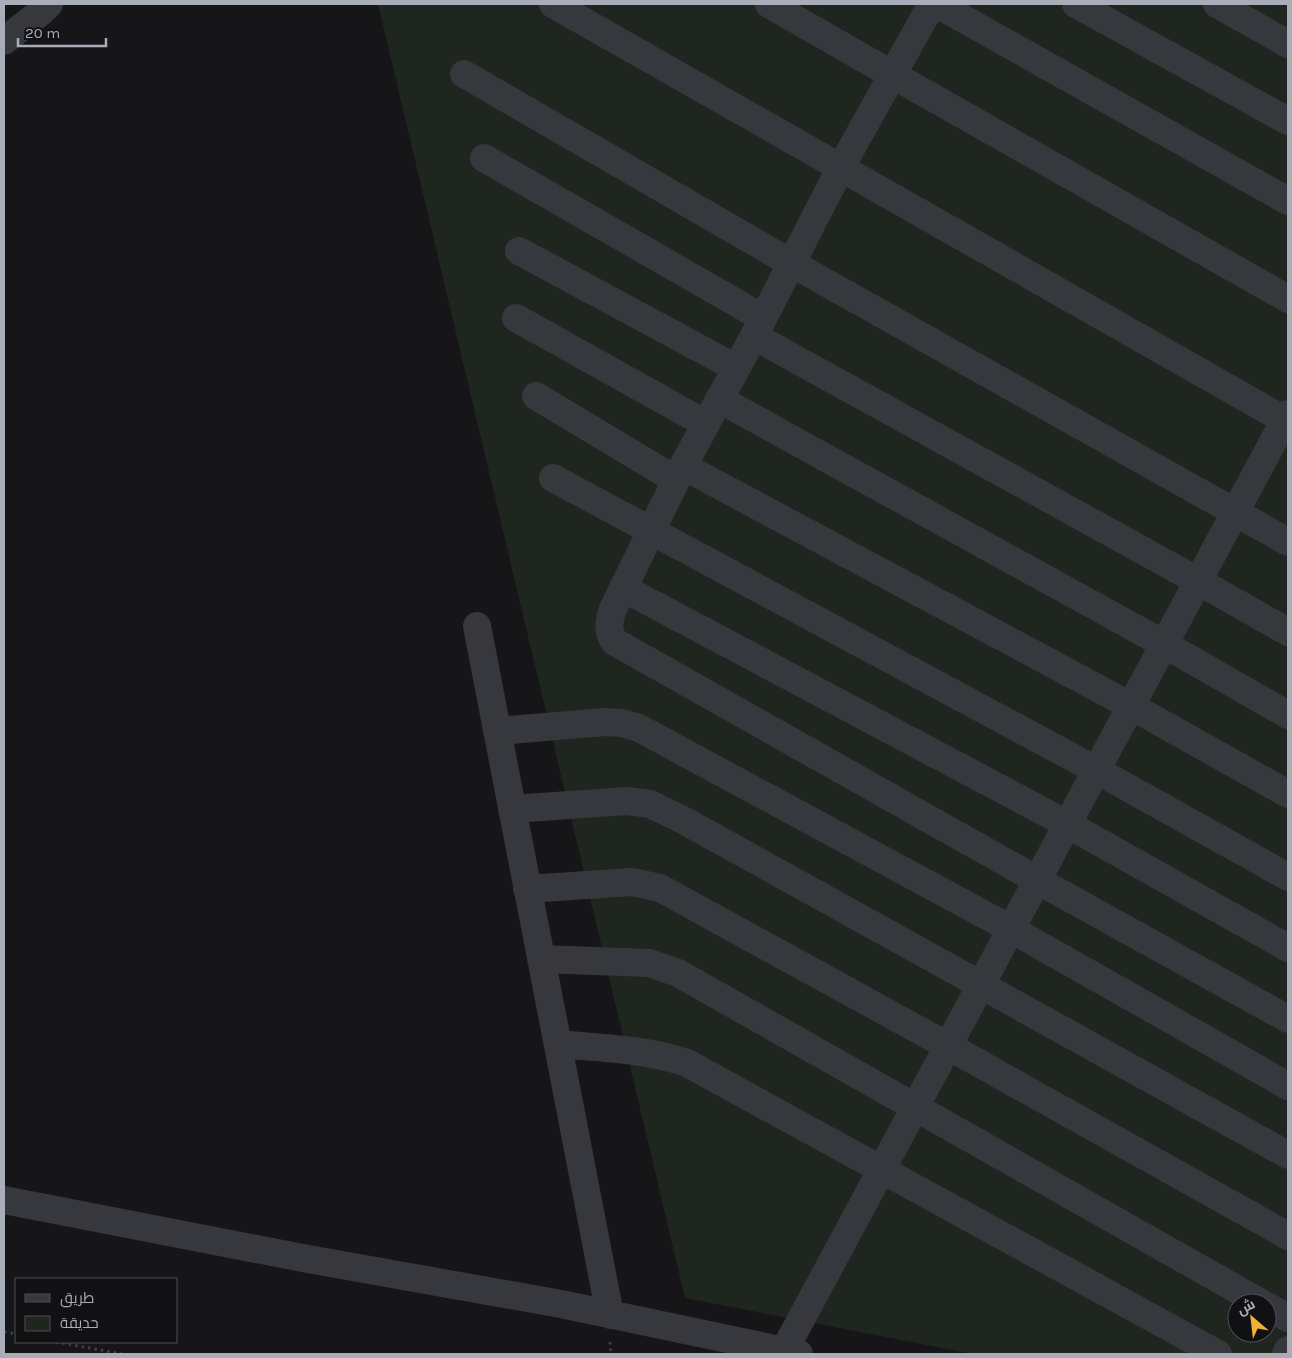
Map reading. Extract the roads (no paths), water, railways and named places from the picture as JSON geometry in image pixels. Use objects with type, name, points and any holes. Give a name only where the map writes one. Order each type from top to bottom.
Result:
[{"type":"street","points":[[4,41],[49,4]]},
{"type":"street","points":[[4,1200],[610,1315],[791,1353],[881,1170],[1287,418],[553,4]]},
{"type":"street","points":[[770,4],[893,76],[1288,298]]},
{"type":"street","points":[[932,4],[841,166],[758,327],[679,473],[612,611],[609,625],[610,633],[615,642],[1288,1019]]},
{"type":"street","points":[[938,4],[1288,201]]},
{"type":"street","points":[[1076,4],[1288,121]]},
{"type":"street","points":[[1217,4],[1288,44]]},
{"type":"street","points":[[464,74],[791,262],[1288,542]]},
{"type":"street","points":[[484,158],[758,327],[1288,632]]},
{"type":"street","points":[[519,251],[736,368]]},
{"type":"street","points":[[516,318],[706,424]]},
{"type":"street","points":[[536,396],[679,473],[1131,706],[1288,794]]},
{"type":"street","points":[[719,399],[1164,644],[1288,715]]},
{"type":"street","points":[[553,478],[1096,770],[1288,877]]},
{"type":"street","points":[[623,588],[1067,824],[1288,948]]},
{"type":"street","points":[[477,626],[610,1315]]},
{"type":"street","points":[[497,731],[605,722],[621,723],[639,728],[1011,929],[1288,1086]]},
{"type":"street","points":[[512,809],[626,801],[650,804],[683,820],[1288,1155]]},
{"type":"street","points":[[527,889],[632,882],[660,888],[1288,1236]]},
{"type":"street","points":[[541,959],[649,963],[678,973],[1243,1293]]},
{"type":"street","points":[[558,1044],[638,1052],[674,1058],[687,1063],[1218,1354]]},
{"type":"street","points":[[1277,1312],[1288,1318]]},
{"type":"street","points":[[1286,1354],[1288,1350]]}]
